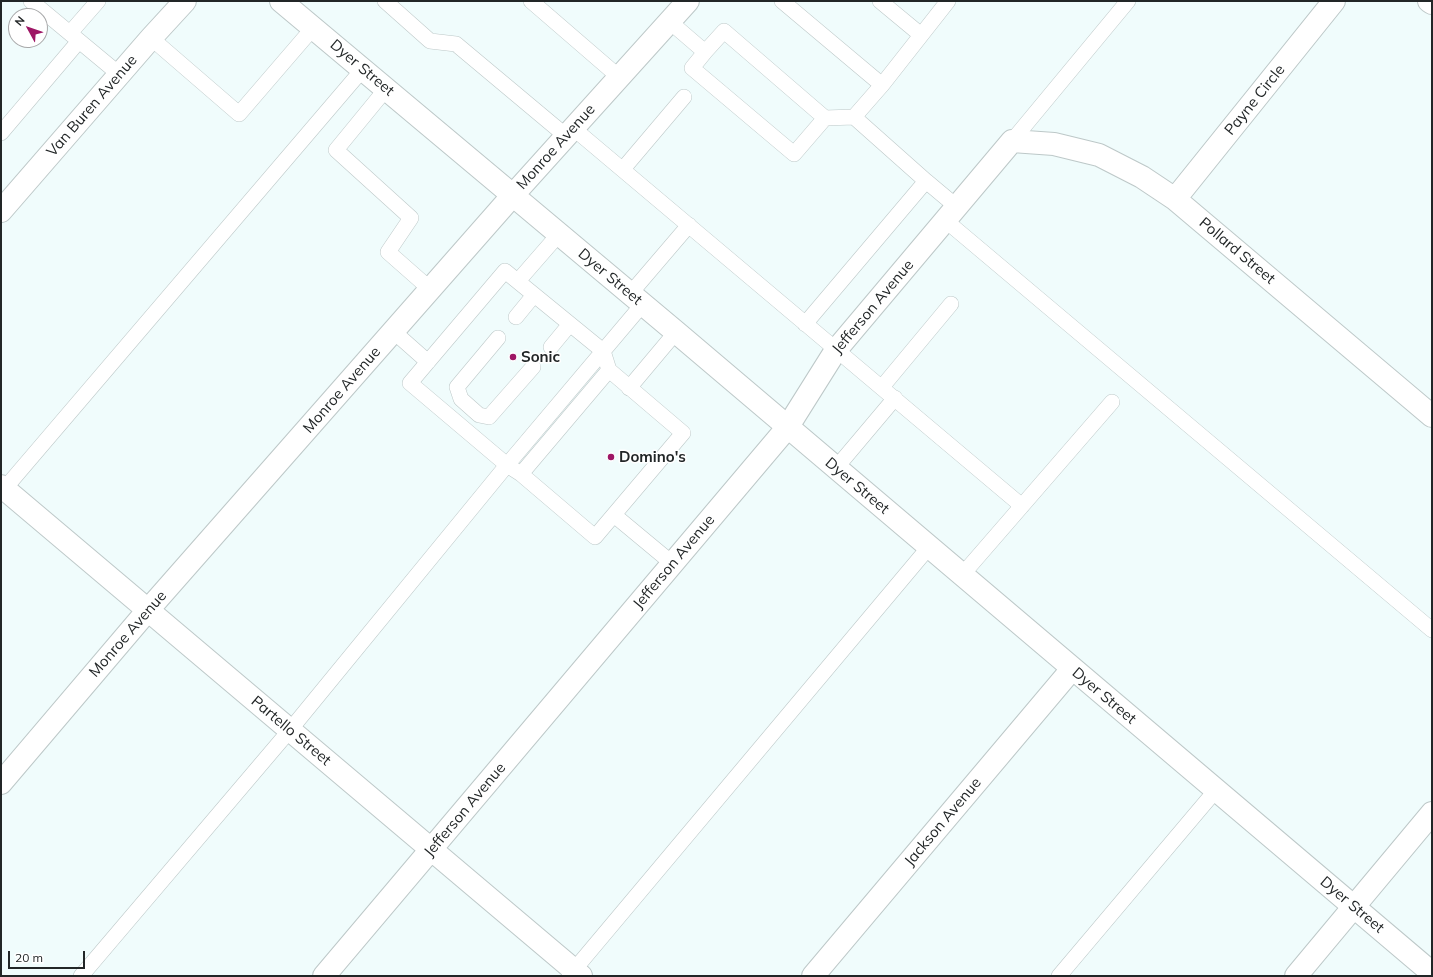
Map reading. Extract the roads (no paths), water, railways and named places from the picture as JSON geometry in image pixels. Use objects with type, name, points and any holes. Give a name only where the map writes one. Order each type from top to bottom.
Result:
[{"type":"street","name":"Van Buren Avenue","points":[[3,204],[185,1]]},
{"type":"street","name":"Dyer Street","points":[[281,1],[676,332],[787,428],[1432,973]]},
{"type":"street","name":"Monroe Avenue","points":[[1,783],[148,610],[393,331],[688,1]]},
{"type":"street","name":"Payne Circle","points":[[1175,199],[1334,1]]},
{"type":"street","name":"Pollard Street","points":[[1012,141],[1054,144],[1099,155],[1142,177],[1175,199],[1432,416]]},
{"type":"street","name":"Jefferson Avenue","points":[[324,976],[787,428],[836,350],[1012,141]]},
{"type":"street","name":"Partello Street","points":[[2,489],[431,849],[575,974]]},
{"type":"street","name":"Jackson Avenue","points":[[813,976],[1072,669]]},
{"type":"street","points":[[1296,976],[1432,813]]},
{"type":"lane","points":[[31,1],[120,74]]},
{"type":"lane","points":[[1,133],[75,37],[98,1]]},
{"type":"lane","points":[[385,1],[430,41],[456,44],[570,132],[623,169],[1022,506]]},
{"type":"lane","points":[[531,1],[619,77]]},
{"type":"lane","points":[[782,1],[882,85]]},
{"type":"lane","points":[[880,1],[921,36]]},
{"type":"lane","points":[[854,117],[882,85],[948,1]]},
{"type":"lane","points":[[1012,141],[1128,1]]},
{"type":"lane","points":[[669,22],[705,52]]},
{"type":"lane","points":[[151,38],[239,114],[313,28]]},
{"type":"lane","points":[[825,118],[794,154],[692,68],[724,31],[825,118],[854,117],[926,181],[951,213],[1432,630]]},
{"type":"lane","points":[[2,489],[363,69]]},
{"type":"lane","points":[[386,89],[336,150],[411,218],[388,252],[430,289]]},
{"type":"lane","points":[[623,169],[684,97]]},
{"type":"lane","points":[[805,324],[926,181]]},
{"type":"lane","points":[[81,976],[290,730],[507,464],[603,351],[636,299],[689,225]]},
{"type":"lane","points":[[518,281],[559,234]]},
{"type":"lane","points":[[505,271],[518,281],[603,351],[609,370],[683,433],[595,537],[410,383],[505,271]]},
{"type":"lane","points":[[516,317],[534,295]]},
{"type":"lane","points":[[882,387],[951,304]]},
{"type":"lane","points":[[551,347],[570,324]]},
{"type":"lane","points":[[393,331],[428,362]]},
{"type":"lane","points":[[629,388],[676,332]]},
{"type":"lane","points":[[498,338],[457,387],[461,400],[479,415],[489,417],[533,367]]},
{"type":"lane","points":[[521,474],[609,370]]},
{"type":"lane","points":[[836,468],[895,398]]},
{"type":"lane","points":[[962,575],[1112,402]]},
{"type":"lane","points":[[614,515],[673,564]]},
{"type":"lane","points":[[575,974],[929,547]]},
{"type":"lane","points":[[1059,976],[1216,790]]},
{"type":"place","name":"Sonic","points":[[513,357]]},
{"type":"place","name":"Domino's","points":[[611,457]]}]
